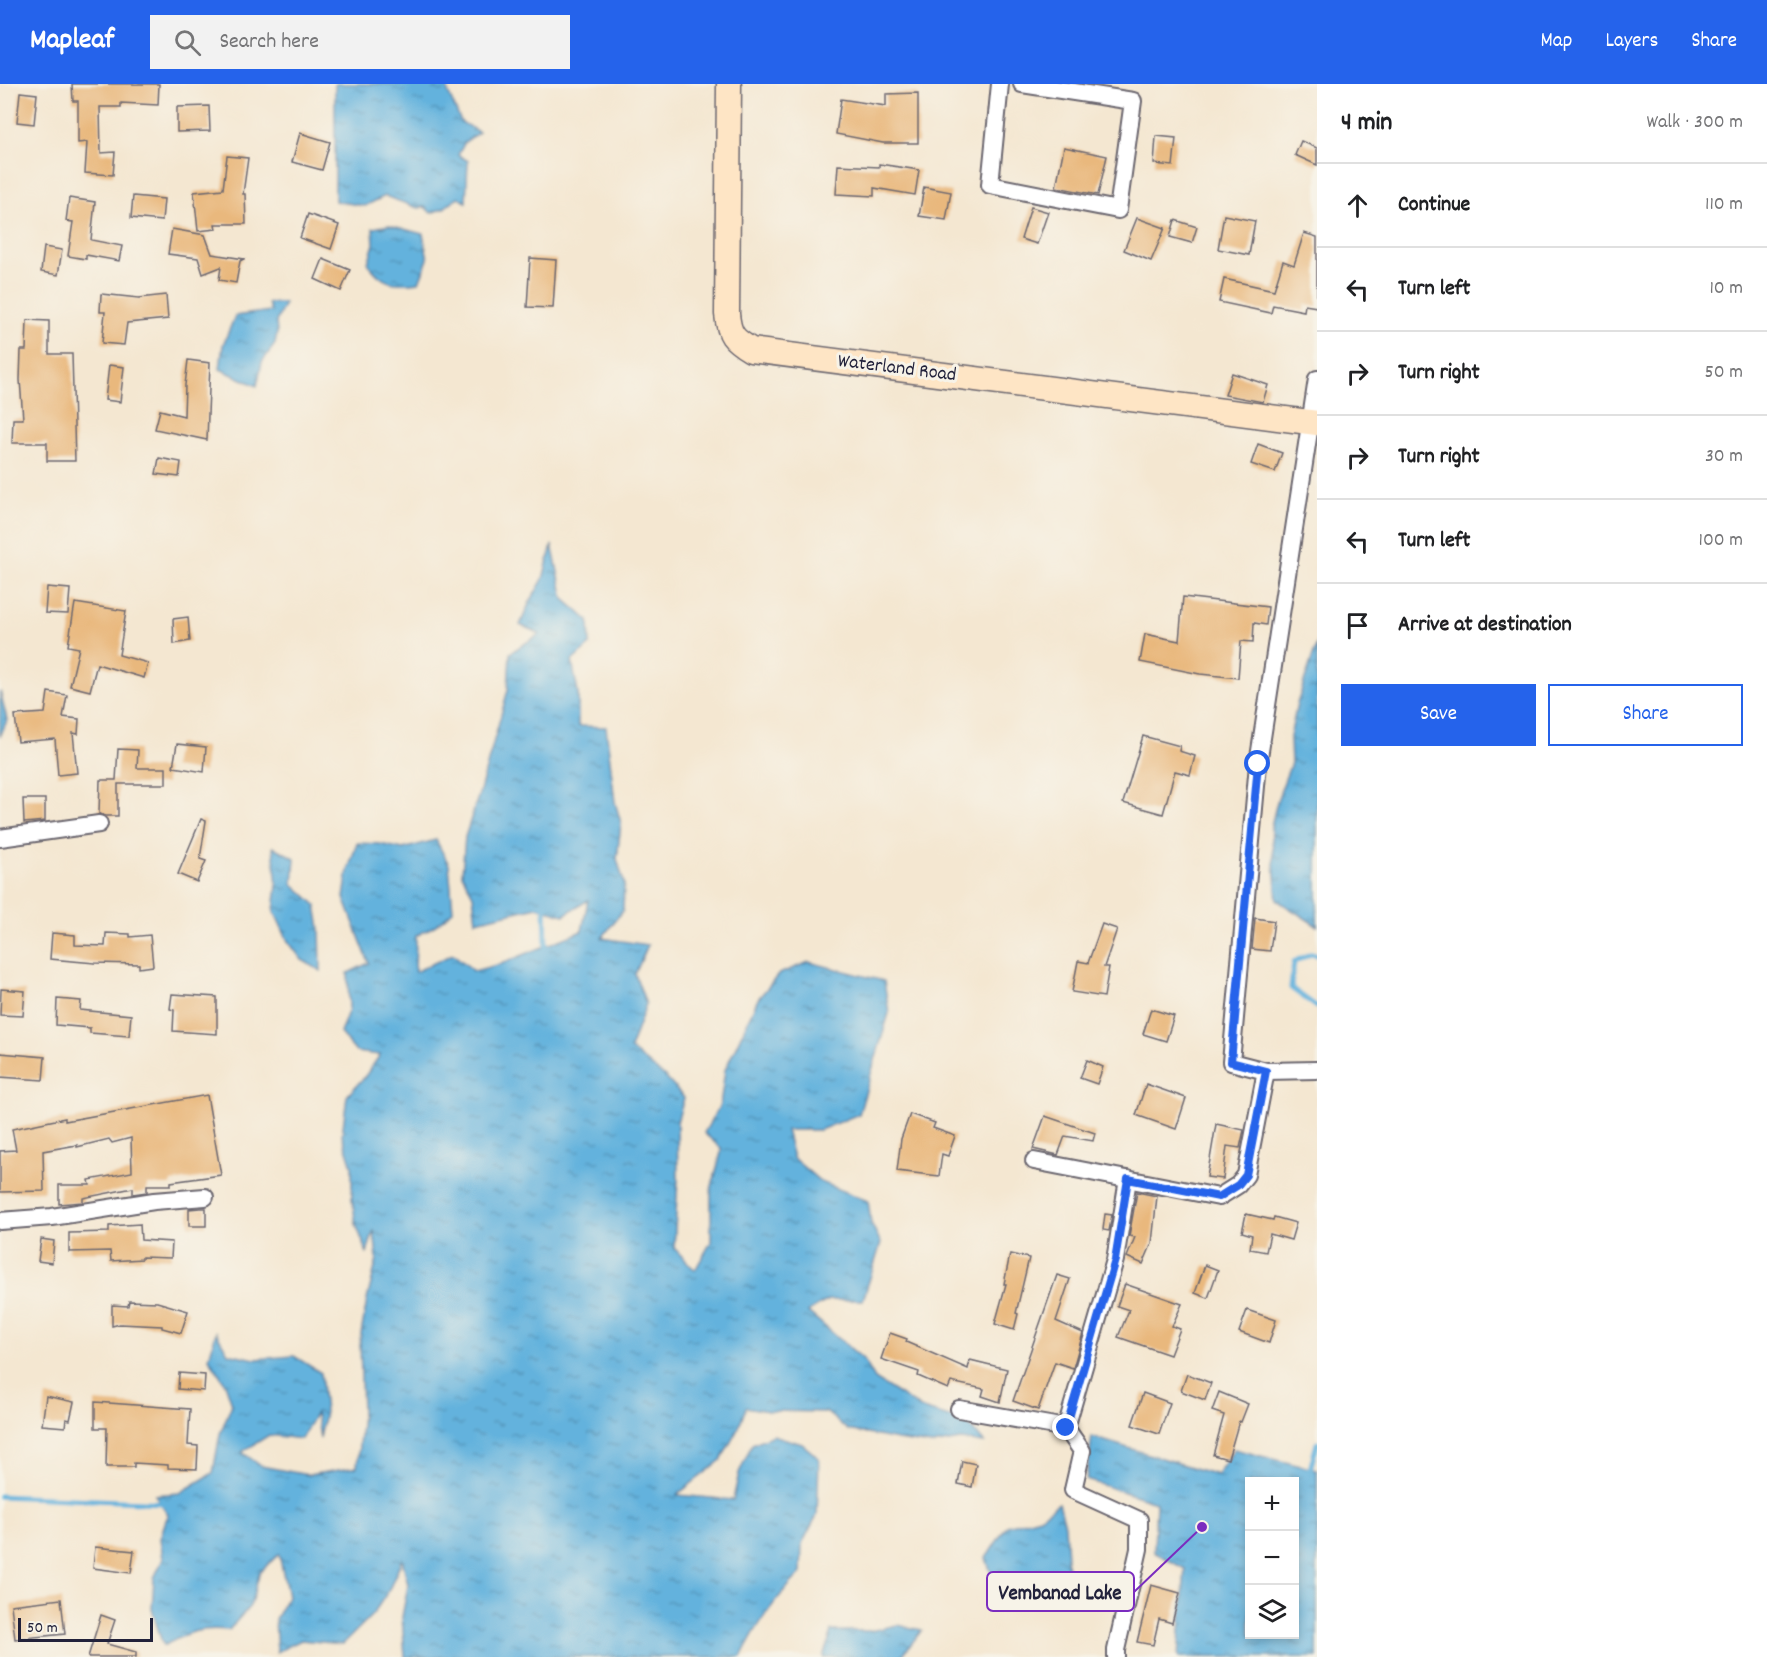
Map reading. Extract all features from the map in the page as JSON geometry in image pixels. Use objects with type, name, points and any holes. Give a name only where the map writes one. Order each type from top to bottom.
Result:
[{"type":"main road","name":"Waterland Road","points":[[729,84],[727,314],[729,330],[736,341],[751,350],[1313,423]]},
{"type":"street","points":[[1000,84],[990,185],[1119,210],[1133,101],[1022,84]]},
{"type":"street","points":[[1317,379],[1313,423],[1258,764],[1231,1062],[1266,1071],[1317,1070]]},
{"type":"street","points":[[0,838],[99,824]]},
{"type":"street","points":[[1034,1161],[1219,1197],[1238,1185],[1246,1175],[1266,1071]]},
{"type":"street","points":[[1066,1428],[1115,1260],[1128,1179]]},
{"type":"street","points":[[0,1221],[62,1215],[154,1201],[205,1197]]},
{"type":"street","points":[[959,1409],[1066,1428],[1082,1451],[1073,1490],[1139,1520],[1139,1549],[1116,1657]]},
{"type":"water","points":[[335,84],[447,84],[448,92],[461,122],[479,132],[465,142],[458,155],[468,161],[466,202],[458,197],[444,208],[431,213],[425,207],[418,208],[385,196],[365,206],[335,201]]},
{"type":"water","points":[[389,225],[423,234],[428,259],[419,282],[389,282],[379,276],[368,263],[374,244],[373,228]]},
{"type":"water","points":[[268,303],[285,303],[276,322],[275,344],[262,362],[257,386],[220,369],[223,345],[235,316],[271,311]]},
{"type":"water","points":[[552,545],[564,599],[589,621],[590,645],[572,661],[578,693],[578,726],[606,727],[615,802],[621,823],[617,859],[624,883],[623,910],[602,938],[648,945],[635,974],[646,1004],[630,1049],[666,1078],[684,1098],[677,1122],[678,1179],[674,1248],[695,1270],[711,1242],[711,1190],[722,1149],[704,1133],[720,1105],[725,1070],[758,999],[779,974],[809,962],[884,981],[889,1013],[859,1114],[820,1130],[786,1130],[793,1158],[821,1182],[868,1201],[871,1223],[881,1243],[863,1300],[828,1300],[808,1312],[864,1360],[875,1379],[922,1409],[966,1422],[985,1443],[960,1440],[932,1445],[897,1440],[848,1430],[826,1412],[768,1411],[746,1407],[739,1427],[721,1460],[677,1495],[733,1500],[739,1473],[752,1444],[773,1435],[802,1444],[819,1458],[817,1515],[802,1544],[801,1573],[767,1612],[741,1657],[405,1657],[402,1617],[408,1585],[402,1559],[389,1590],[373,1614],[343,1644],[301,1640],[277,1652],[275,1619],[288,1596],[279,1554],[260,1572],[250,1606],[229,1630],[209,1629],[194,1632],[163,1646],[152,1609],[154,1578],[163,1559],[160,1538],[168,1514],[155,1495],[180,1493],[213,1473],[220,1434],[232,1404],[225,1383],[209,1358],[216,1332],[228,1353],[255,1359],[294,1356],[321,1373],[325,1412],[320,1438],[316,1413],[301,1439],[269,1435],[242,1452],[261,1466],[308,1475],[357,1467],[362,1413],[360,1340],[377,1259],[374,1230],[367,1253],[356,1224],[352,1199],[352,1166],[342,1135],[347,1096],[380,1055],[356,1052],[340,1033],[349,1009],[348,973],[369,963],[344,898],[348,870],[357,843],[380,844],[403,849],[436,840],[449,865],[453,911],[436,925],[416,936],[415,972],[453,954],[474,971],[501,964],[582,931],[588,900],[564,915],[537,907],[476,921],[473,895],[462,874],[465,837],[508,690],[510,653],[540,634],[520,625],[543,579]]},
{"type":"water","points":[[1317,643],[1317,926],[1277,900],[1271,826],[1278,798],[1291,763],[1290,737],[1297,704]]},
{"type":"water","points":[[0,691],[7,720],[0,737]]},
{"type":"water","points":[[273,847],[295,858],[293,884],[316,905],[320,929],[321,971],[302,960],[288,941],[274,911],[277,885]]},
{"type":"water","points":[[1092,1437],[1217,1475],[1234,1449],[1317,1470],[1317,1657],[1178,1657],[1185,1569],[1154,1552],[1156,1502],[1086,1480]]},
{"type":"water","points":[[1059,1503],[1065,1525],[1068,1576],[1041,1592],[995,1585],[986,1558],[1007,1526],[1040,1517]]},
{"type":"water","points":[[897,1625],[922,1630],[901,1657],[823,1657],[832,1631],[870,1631]]},
{"type":"building","points":[[72,84],[159,84],[158,105],[121,103],[121,107],[100,107],[101,153],[115,152],[113,175],[85,173],[87,142],[78,143],[78,101],[73,101]]},
{"type":"building","points":[[20,92],[37,94],[34,124],[17,122]]},
{"type":"building","points":[[918,93],[918,143],[883,143],[836,134],[841,99],[886,106],[886,94]]},
{"type":"building","points":[[209,106],[210,131],[177,132],[177,107]]},
{"type":"building","points":[[300,133],[330,142],[322,170],[292,162]]},
{"type":"building","points":[[1156,136],[1176,138],[1173,166],[1154,164]]},
{"type":"building","points":[[1301,141],[1317,148],[1317,165],[1295,155]]},
{"type":"building","points":[[1064,147],[1107,156],[1098,195],[1056,187]]},
{"type":"building","points":[[227,156],[248,158],[243,194],[245,194],[246,224],[215,224],[216,229],[198,231],[194,192],[223,189]]},
{"type":"building","points":[[879,164],[919,170],[915,195],[874,188],[874,196],[836,194],[838,165],[879,167]]},
{"type":"building","points":[[924,187],[951,192],[946,220],[919,216]]},
{"type":"building","points":[[133,196],[164,199],[162,221],[131,218]]},
{"type":"building","points":[[69,198],[95,202],[91,240],[122,246],[119,261],[86,255],[86,259],[68,256],[73,222],[66,221]]},
{"type":"building","points":[[1031,207],[1048,212],[1037,244],[1021,239]]},
{"type":"building","points":[[308,214],[339,225],[331,249],[300,238]]},
{"type":"building","points":[[1224,215],[1255,221],[1249,255],[1218,249]]},
{"type":"building","points":[[1137,218],[1165,228],[1151,261],[1124,250]]},
{"type":"building","points":[[1175,220],[1197,227],[1192,243],[1170,237]]},
{"type":"building","points":[[172,229],[205,235],[212,254],[244,259],[240,261],[236,283],[219,280],[221,267],[203,274],[198,258],[168,254]]},
{"type":"building","points":[[1304,233],[1317,237],[1317,307],[1305,305],[1304,311],[1273,305],[1271,313],[1219,302],[1224,279],[1274,290],[1283,261],[1294,265]]},
{"type":"building","points":[[44,247],[62,250],[58,275],[41,272]]},
{"type":"building","points":[[530,258],[556,260],[553,308],[527,307]]},
{"type":"building","points":[[323,259],[350,270],[341,291],[315,279]]},
{"type":"building","points":[[101,294],[139,298],[166,295],[168,319],[127,323],[124,345],[102,343],[105,312],[100,312]]},
{"type":"building","points":[[27,320],[49,321],[49,354],[72,354],[75,461],[47,461],[47,443],[12,443],[13,419],[23,419],[20,380],[21,350],[26,350]]},
{"type":"building","points":[[188,360],[210,363],[207,440],[155,429],[160,410],[184,416]]},
{"type":"building","points":[[109,365],[124,367],[120,402],[105,400]]},
{"type":"building","points":[[1232,373],[1268,385],[1263,402],[1225,395]]},
{"type":"building","points":[[1258,444],[1282,453],[1275,472],[1251,464]]},
{"type":"building","points":[[159,458],[181,462],[179,477],[156,474]]},
{"type":"building","points":[[47,587],[70,589],[68,614],[45,613]]},
{"type":"building","points":[[1183,597],[1268,607],[1266,625],[1254,623],[1253,642],[1241,641],[1238,678],[1200,674],[1140,662],[1145,634],[1179,641]]},
{"type":"building","points":[[75,603],[126,611],[119,655],[148,663],[144,678],[97,664],[90,691],[70,686],[79,648],[68,646]]},
{"type":"building","points":[[188,617],[190,641],[174,644],[173,619]]},
{"type":"building","points":[[48,692],[67,695],[63,717],[79,719],[78,734],[73,733],[77,773],[58,775],[55,739],[18,742],[15,715],[45,713]]},
{"type":"building","points":[[1143,736],[1180,746],[1179,751],[1195,756],[1190,775],[1175,771],[1163,814],[1123,803]]},
{"type":"building","points":[[177,744],[206,747],[204,772],[173,767]]},
{"type":"building","points":[[118,749],[138,750],[137,768],[166,768],[166,784],[118,784],[118,816],[106,816],[99,814],[100,780],[116,780]]},
{"type":"building","points":[[23,799],[45,799],[45,821],[24,823]]},
{"type":"building","points":[[201,819],[206,821],[200,859],[206,861],[197,882],[178,874]]},
{"type":"building","points":[[1255,918],[1274,921],[1270,951],[1252,949]]},
{"type":"building","points":[[1102,924],[1117,929],[1104,967],[1109,967],[1104,997],[1072,992],[1078,961],[1088,963]]},
{"type":"building","points":[[52,933],[75,935],[75,945],[105,946],[106,933],[130,934],[130,937],[150,935],[153,966],[139,968],[139,964],[50,959]]},
{"type":"building","points":[[1,989],[25,991],[23,1016],[0,1015]]},
{"type":"building","points":[[172,994],[217,997],[217,1034],[173,1031],[174,1010],[170,1009]]},
{"type":"building","points":[[57,999],[81,1001],[80,1010],[131,1015],[129,1036],[90,1033],[90,1028],[56,1025]]},
{"type":"building","points":[[1151,1009],[1174,1016],[1166,1041],[1143,1034]]},
{"type":"building","points":[[0,1053],[45,1057],[43,1080],[0,1077]]},
{"type":"building","points":[[1087,1060],[1103,1067],[1097,1084],[1080,1078]]},
{"type":"building","points":[[1146,1084],[1186,1098],[1176,1129],[1136,1115]]},
{"type":"building","points":[[207,1095],[221,1175],[171,1182],[171,1185],[147,1185],[147,1192],[133,1194],[133,1188],[83,1198],[83,1202],[59,1204],[59,1185],[90,1185],[89,1180],[132,1172],[131,1138],[112,1143],[109,1139],[77,1147],[77,1145],[43,1151],[44,1191],[0,1192],[0,1151],[16,1150],[12,1129]]},
{"type":"building","points":[[910,1114],[935,1123],[933,1128],[955,1136],[948,1156],[942,1154],[939,1176],[897,1171],[901,1139]]},
{"type":"building","points":[[1045,1116],[1095,1133],[1093,1141],[1065,1136],[1058,1155],[1033,1149]]},
{"type":"building","points":[[1216,1124],[1244,1130],[1240,1148],[1227,1146],[1223,1179],[1207,1177]]},
{"type":"building","points":[[1137,1192],[1157,1196],[1152,1243],[1143,1264],[1127,1257],[1135,1237],[1129,1236]]},
{"type":"building","points":[[206,1208],[206,1226],[189,1226],[189,1209]]},
{"type":"building","points":[[1105,1214],[1112,1215],[1109,1231],[1103,1230]]},
{"type":"building","points":[[1246,1214],[1273,1220],[1274,1217],[1296,1223],[1291,1240],[1270,1234],[1266,1252],[1250,1249],[1252,1235],[1242,1232]]},
{"type":"building","points":[[140,1224],[141,1240],[172,1242],[171,1258],[142,1257],[142,1259],[111,1261],[110,1251],[69,1252],[69,1233],[109,1232],[109,1226]]},
{"type":"building","points":[[41,1239],[54,1241],[52,1263],[38,1261]]},
{"type":"building","points":[[1010,1254],[1029,1258],[1014,1330],[995,1324],[1006,1284],[1004,1284]]},
{"type":"building","points":[[1205,1265],[1218,1270],[1208,1298],[1195,1293]]},
{"type":"building","points":[[1057,1275],[1070,1279],[1056,1321],[1083,1333],[1073,1368],[1055,1362],[1038,1410],[1013,1401]]},
{"type":"building","points":[[1125,1284],[1182,1304],[1172,1326],[1180,1329],[1170,1355],[1118,1337],[1129,1310],[1117,1306]]},
{"type":"building","points":[[129,1301],[157,1302],[188,1311],[181,1333],[162,1328],[162,1326],[120,1324],[112,1326],[112,1305],[128,1306]]},
{"type":"building","points":[[1247,1310],[1276,1320],[1269,1343],[1239,1332]]},
{"type":"building","points":[[890,1333],[968,1369],[970,1360],[1007,1369],[1000,1402],[982,1396],[984,1389],[951,1382],[948,1389],[918,1376],[919,1372],[881,1359]]},
{"type":"building","points":[[179,1373],[205,1375],[204,1391],[178,1389]]},
{"type":"building","points":[[1187,1374],[1211,1383],[1205,1400],[1181,1391]]},
{"type":"building","points":[[1219,1392],[1248,1404],[1241,1422],[1239,1421],[1228,1459],[1213,1455],[1224,1415],[1212,1411]]},
{"type":"building","points":[[1143,1393],[1170,1403],[1159,1434],[1132,1425]]},
{"type":"building","points":[[46,1396],[74,1402],[70,1420],[66,1419],[65,1427],[42,1425]]},
{"type":"building","points":[[95,1402],[190,1409],[188,1445],[198,1446],[197,1469],[134,1463],[134,1467],[106,1467],[107,1428],[95,1428]]},
{"type":"building","points":[[962,1461],[976,1464],[972,1487],[958,1484]]},
{"type":"building","points":[[95,1547],[134,1551],[131,1573],[93,1568]]},
{"type":"building","points":[[1151,1585],[1180,1593],[1172,1623],[1159,1619],[1153,1645],[1137,1642]]},
{"type":"building","points":[[61,1599],[65,1634],[15,1639],[11,1605]]},
{"type":"building","points":[[101,1615],[115,1620],[107,1644],[136,1652],[136,1657],[88,1657]]},
{"type":"waterway","points":[[545,902],[546,953]]},
{"type":"waterway","points":[[1317,955],[1310,954],[1294,962],[1291,988],[1317,1007]]},
{"type":"waterway","points":[[1309,1473],[1317,1443]]},
{"type":"waterway","points":[[0,1496],[166,1503]]},
{"type":"place","name":"Vembanad Lake","points":[[1202,1527]]},
{"type":"route","points":[[1066,1428],[1115,1260],[1128,1179],[1219,1197],[1238,1185],[1246,1175],[1266,1071],[1231,1062],[1258,764]]}]
